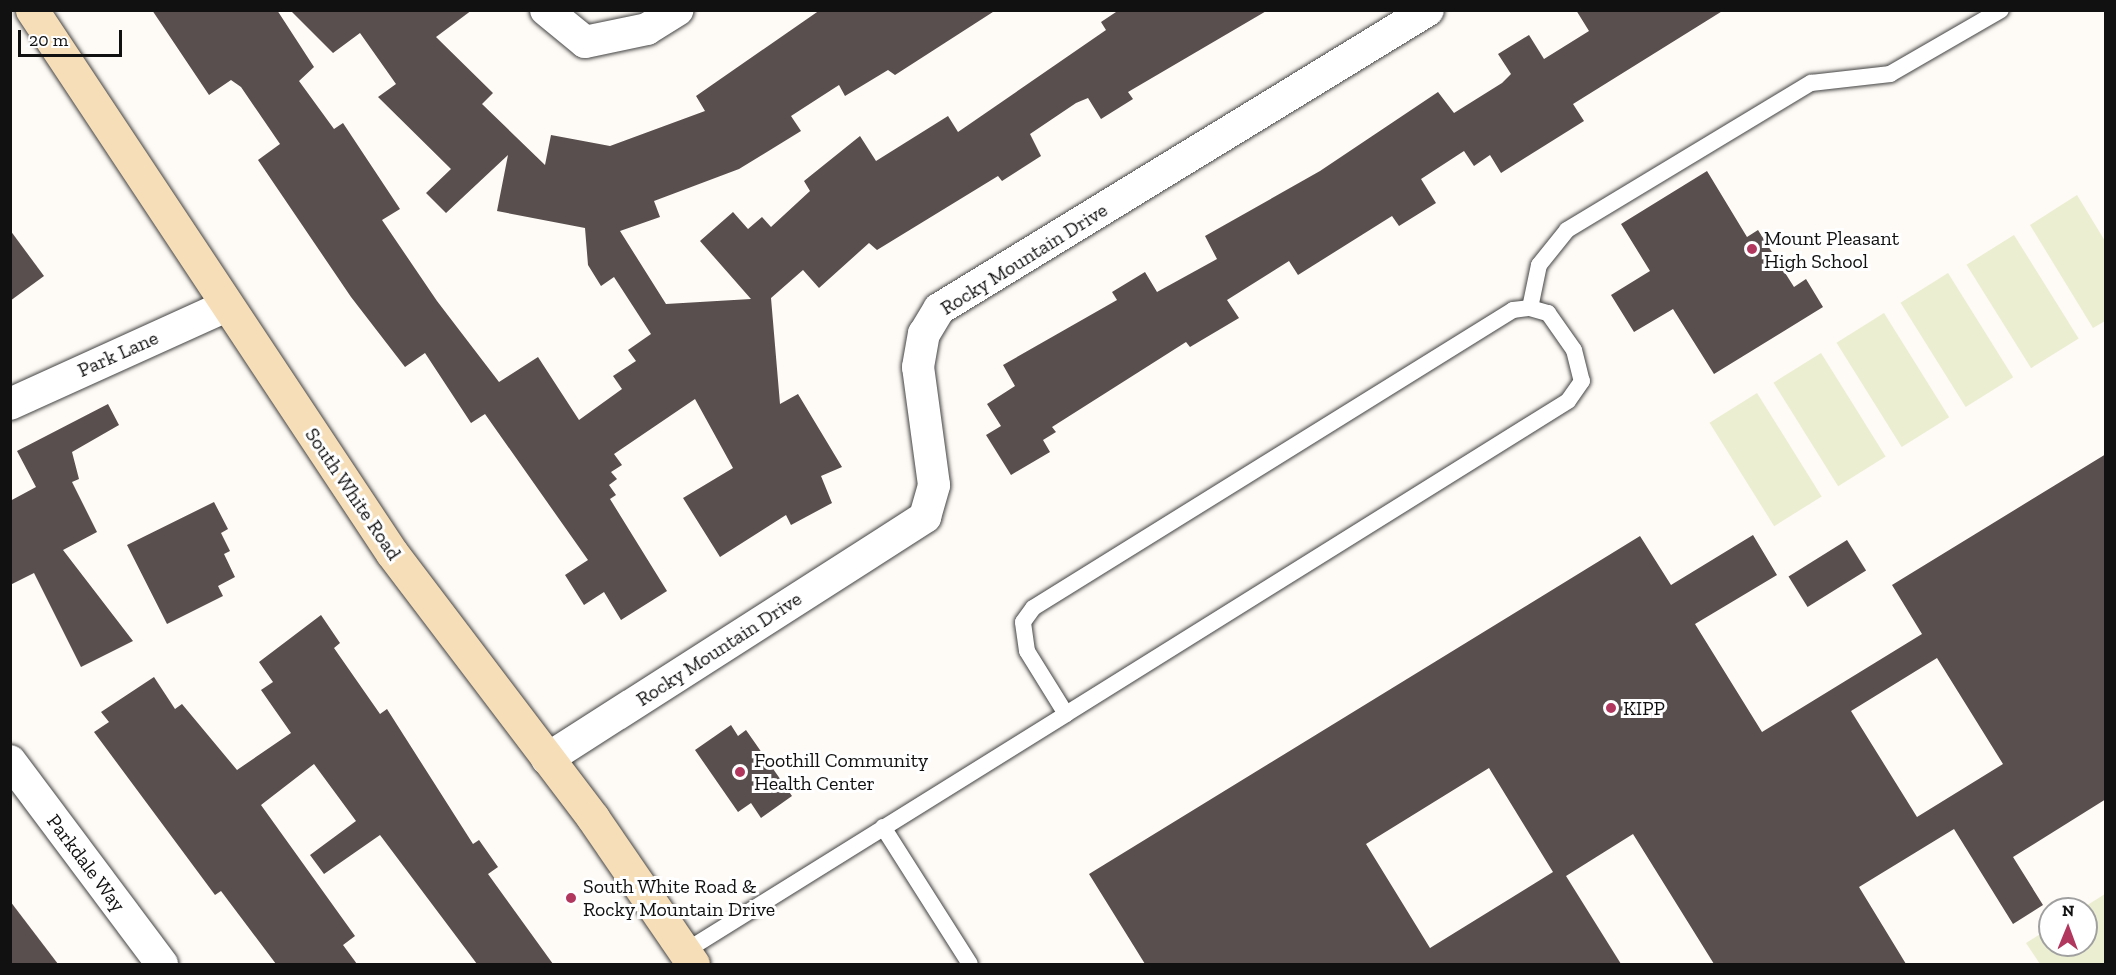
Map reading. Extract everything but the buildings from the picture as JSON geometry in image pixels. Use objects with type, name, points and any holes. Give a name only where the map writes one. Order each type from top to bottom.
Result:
[{"type":"main road","name":"South White Road","points":[[32,10],[226,306],[392,553],[547,759],[688,958]]},
{"type":"street","points":[[546,10],[585,42],[646,29],[677,10]]},
{"type":"street","name":"Rocky Mountain Drive","points":[[547,759],[925,517],[934,485],[918,367],[924,334],[939,309],[1428,10]]},
{"type":"street","name":"Park Lane","points":[[10,404],[226,306]]},
{"type":"street","name":"Parkdale Way","points":[[10,761],[162,964]]},
{"type":"lane","points":[[1530,308],[1539,265],[1566,230],[1811,82],[1890,74],[2001,10]]},
{"type":"lane","points":[[688,958],[883,827],[1066,714],[1568,401],[1582,381],[1574,350],[1548,313],[1530,308],[1513,310],[1034,609],[1023,622],[1027,651],[1066,714]]},
{"type":"lane","points":[[883,827],[970,964]]},
{"type":"green space","points":[[2077,195],[2105,241],[2105,321],[2093,328],[2030,225]]},
{"type":"green space","points":[[2014,235],[2079,338],[2031,368],[1967,265]]},
{"type":"green space","points":[[1948,273],[2013,377],[1966,407],[1901,303]]},
{"type":"green space","points":[[1884,313],[1949,417],[1902,447],[1837,343]]},
{"type":"green space","points":[[1821,353],[1886,456],[1838,486],[1774,383]]},
{"type":"green space","points":[[1757,393],[1822,496],[1774,526],[1710,423]]},
{"type":"green space","points":[[2105,894],[2105,964],[2040,964],[2026,943],[2038,936],[2038,957],[2098,957],[2098,898]]},
{"type":"place","name":"Mount Pleasant High School","points":[[1752,249]]},
{"type":"place","name":"KIPP","points":[[1611,708]]},
{"type":"place","name":"Foothill Community Health Center","points":[[740,772]]},
{"type":"place","name":"South White Road & Rocky Mountain Drive","points":[[571,898]]}]
